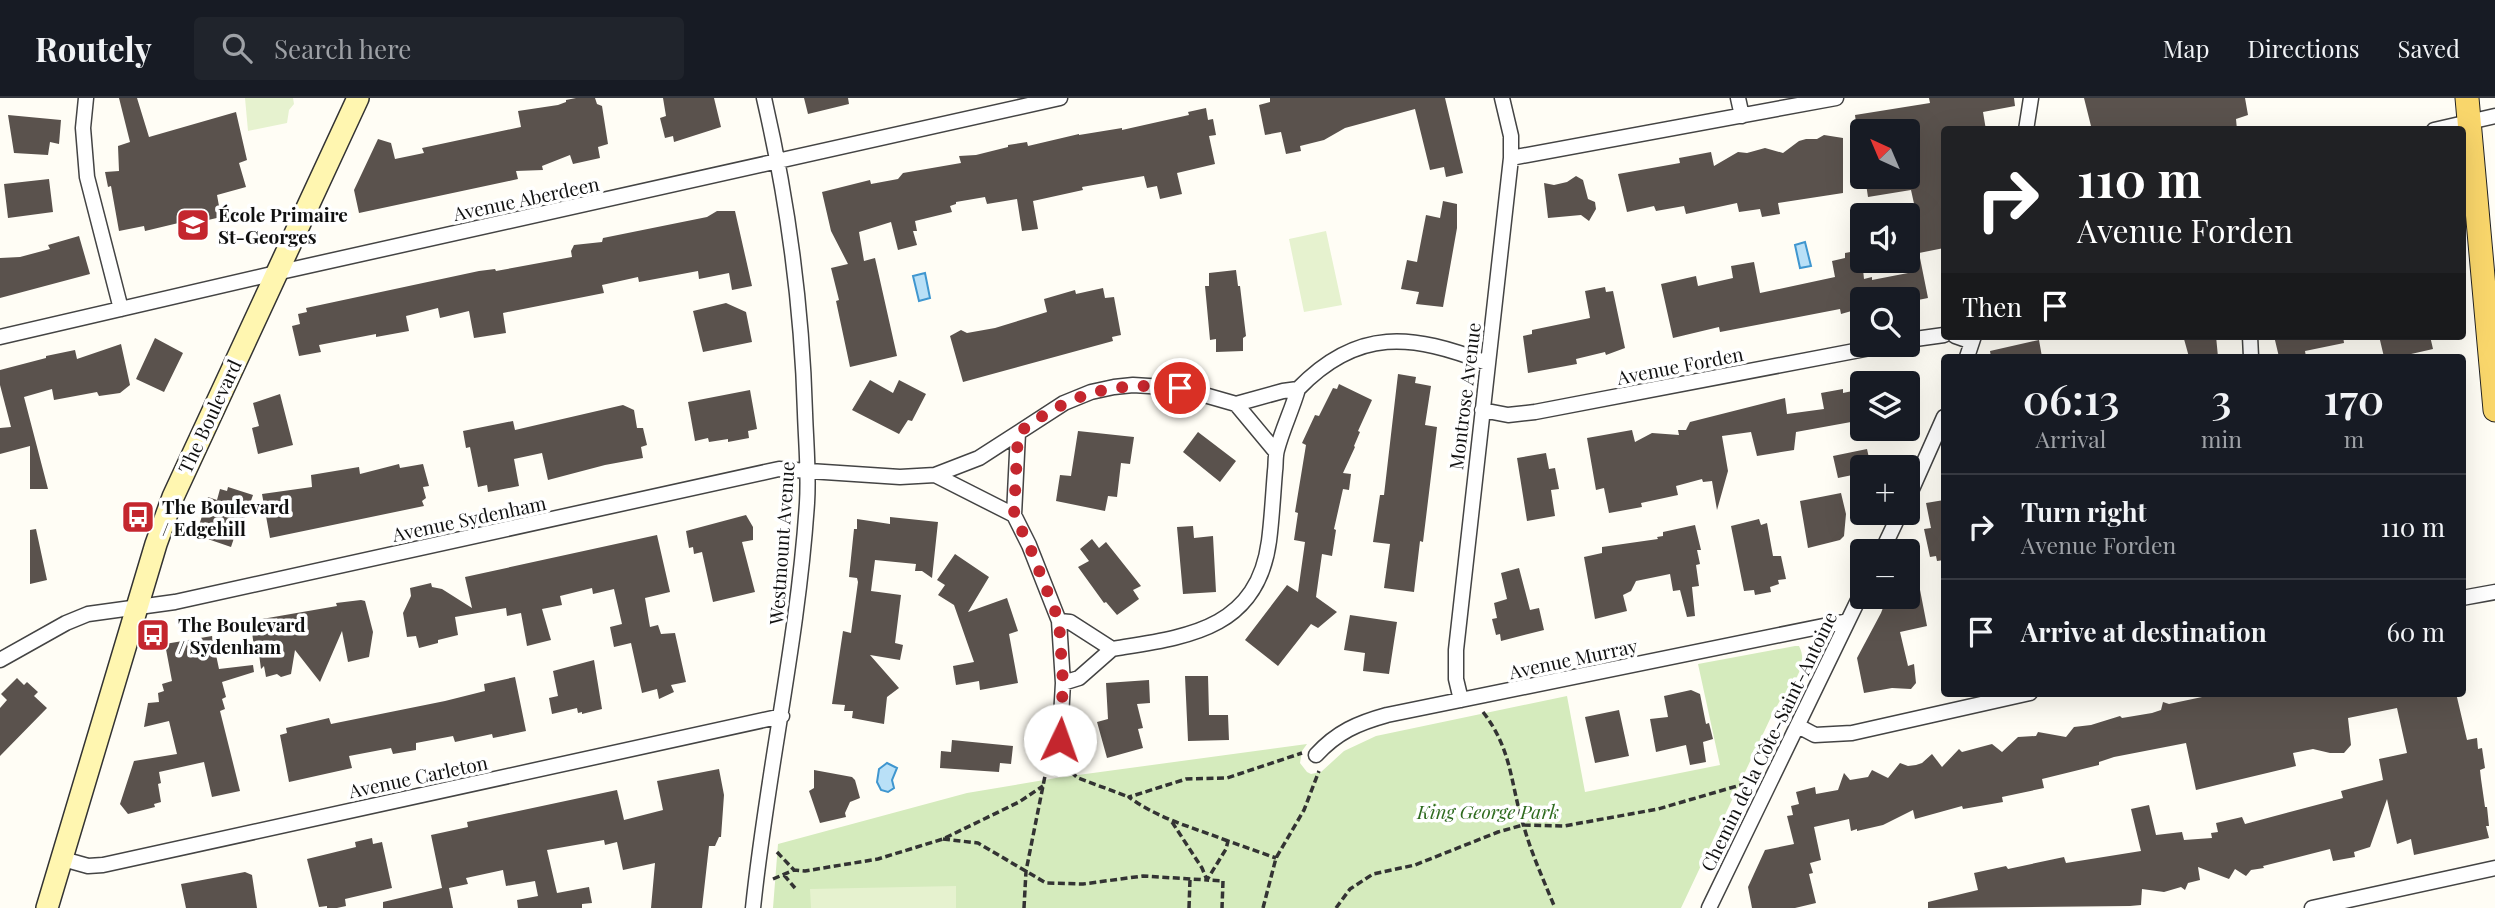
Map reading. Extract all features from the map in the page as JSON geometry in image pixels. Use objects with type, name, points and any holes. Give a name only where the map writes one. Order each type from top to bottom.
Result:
[{"type":"main road","name":"The Boulevard","points":[[47,908],[162,526],[179,481],[358,98]]},
{"type":"main road","points":[[2467,98],[2495,410]]},
{"type":"street","points":[[86,98],[83,128],[87,177],[121,309]]},
{"type":"street","name":"Westmount Avenue","points":[[753,908],[761,839],[799,605],[808,471],[798,298],[779,162],[764,98]]},
{"type":"street","name":"Avenue Aberdeen","points":[[0,337],[1060,98]]},
{"type":"street","name":"Montrose Avenue","points":[[1461,700],[1456,679],[1456,650],[1511,158],[1511,136],[1502,98]]},
{"type":"street","points":[[1738,98],[1742,116]]},
{"type":"street","points":[[1511,158],[1836,98]]},
{"type":"street","points":[[2027,126],[2031,98]]},
{"type":"street","points":[[2452,126],[2495,116]]},
{"type":"street","points":[[1920,338],[1941,335]]},
{"type":"street","points":[[1063,683],[1079,678],[1112,649],[1180,638],[1208,628],[1226,617],[1250,592],[1259,580],[1269,542],[1276,452],[1298,389],[1316,371],[1359,348],[1392,341],[1428,343],[1487,363]]},
{"type":"street","name":"Avenue Forden","points":[[1482,410],[1508,415],[1535,412],[1850,352]]},
{"type":"street","points":[[808,471],[900,477],[935,475],[979,458],[1064,403],[1114,387],[1133,385],[1180,388],[1236,404],[1298,389]]},
{"type":"street","points":[[1236,404],[1276,452]]},
{"type":"street","points":[[1920,471],[1941,425]]},
{"type":"street","points":[[1018,433],[1014,515],[1059,621],[1065,770]]},
{"type":"street","name":"Avenue Sydenham","points":[[0,660],[94,612],[174,602],[771,471],[808,471]]},
{"type":"street","points":[[935,475],[1014,515]]},
{"type":"street","points":[[2466,597],[2495,592]]},
{"type":"street","name":"Chemin de la Côte-Saint-Antoine","points":[[1709,908],[1854,609]]},
{"type":"street","points":[[1059,621],[1070,622],[1112,649]]},
{"type":"street","name":"Avenue Murray","points":[[1310,754],[1344,730],[1363,722],[1848,621]]},
{"type":"street","points":[[1798,726],[1815,735],[1852,733],[2012,697]]},
{"type":"street","name":"Avenue Carleton","points":[[62,859],[88,866],[103,865],[782,716]]},
{"type":"street","points":[[2312,908],[2495,868]]},
{"type":"path","points":[[1482,710],[1502,739],[1513,775],[1523,825],[1555,908]]},
{"type":"path","points":[[1129,797],[1186,779],[1227,778],[1310,754]]},
{"type":"path","points":[[1065,770],[1078,778],[1129,797],[1171,820],[1276,858]]},
{"type":"path","points":[[1263,908],[1276,858],[1304,810],[1319,771]]},
{"type":"path","points":[[1024,908],[1026,872],[1045,776]]},
{"type":"path","points":[[1336,908],[1350,889],[1373,874],[1415,865],[1498,832],[1523,825],[1564,826],[1625,816],[1744,784]]},
{"type":"path","points":[[773,879],[794,870],[805,871],[867,862],[943,839],[1019,802],[1042,786]]},
{"type":"path","points":[[1171,820],[1207,880]]},
{"type":"path","points":[[943,839],[978,843],[1046,883],[1083,884],[1143,876],[1223,881],[1222,908]]},
{"type":"path","points":[[1207,880],[1228,841]]},
{"type":"path","points":[[775,850],[794,870]]},
{"type":"path","points":[[784,875],[795,888]]},
{"type":"path","points":[[1188,908],[1190,879]]},
{"type":"green space","points":[[245,98],[293,98],[294,104],[289,110],[287,123],[248,131]]},
{"type":"green space","points":[[1326,231],[1342,305],[1304,312],[1289,239]]},
{"type":"green space","name":"King George Park","points":[[1799,646],[1802,658],[1797,676],[1771,717],[1681,908],[773,908],[778,844],[967,793],[1056,778],[1307,744],[1302,751],[1300,763],[1311,774],[1321,772],[1344,751],[1376,736],[1567,696],[1585,792],[1720,765],[1698,664]]},
{"type":"green space","points":[[956,886],[956,908],[811,908],[810,889]]},
{"type":"water","points":[[1805,242],[1811,266],[1800,268],[1795,245]]},
{"type":"water","points":[[925,273],[930,298],[919,301],[913,276]]},
{"type":"water","points":[[887,763],[897,768],[892,780],[894,788],[888,792],[881,790],[877,782],[879,769]]},
{"type":"building","points":[[119,98],[137,98],[149,137],[236,112],[247,160],[239,163],[246,187],[217,195],[221,217],[191,224],[191,220],[145,231],[144,226],[119,231],[111,186],[108,187],[105,172],[119,171],[118,146],[130,142]]},
{"type":"building","points":[[576,98],[595,98],[597,104],[602,106],[608,144],[598,147],[600,158],[573,164],[570,155],[542,166],[543,170],[516,171],[518,179],[359,213],[354,190],[378,139],[391,143],[395,159],[424,153],[422,148],[521,127],[518,111],[558,105]]},
{"type":"building","points":[[663,98],[714,98],[721,127],[674,142],[673,136],[665,138],[660,118],[666,116]]},
{"type":"building","points":[[804,98],[848,98],[849,104],[808,114]]},
{"type":"building","points":[[1270,98],[1445,98],[1463,173],[1446,177],[1444,167],[1430,170],[1415,109],[1345,128],[1324,140],[1300,146],[1301,151],[1286,154],[1281,132],[1265,135],[1259,105],[1270,102]]},
{"type":"building","points":[[1929,98],[2014,98],[2015,106],[1983,112],[1985,126],[1941,126],[1941,249],[1920,253],[1920,203],[1914,203],[1911,190],[1868,197],[1867,189],[1920,189],[1920,119],[1856,119],[1855,115],[1930,103]]},
{"type":"building","points":[[2084,98],[2245,98],[2248,115],[2236,119],[2237,126],[2091,126]]},
{"type":"building","points":[[1206,108],[1208,120],[1213,119],[1216,135],[1209,136],[1215,164],[1177,173],[1182,194],[1160,199],[1157,186],[1147,188],[1144,176],[1082,187],[1083,190],[1033,201],[1038,229],[1022,231],[1017,199],[987,204],[985,197],[956,202],[950,206],[952,212],[915,221],[917,231],[913,231],[917,245],[898,250],[891,222],[859,232],[864,261],[875,258],[897,356],[850,367],[831,268],[848,264],[831,231],[822,192],[870,180],[871,184],[898,179],[903,173],[961,163],[959,156],[976,155],[1008,145],[1027,142],[1028,146],[1079,134],[1122,130],[1189,115],[1188,112]]},
{"type":"building","points":[[8,115],[61,120],[59,144],[50,142],[48,155],[14,153]]},
{"type":"building","points":[[1824,135],[1843,138],[1843,193],[1778,203],[1780,214],[1762,217],[1760,209],[1739,212],[1737,203],[1686,214],[1684,206],[1656,211],[1654,206],[1627,212],[1618,174],[1680,163],[1679,158],[1711,152],[1714,166],[1738,152],[1747,153],[1765,148],[1783,153],[1799,141],[1817,139]]},
{"type":"building","points":[[1576,176],[1583,180],[1588,199],[1595,202],[1596,209],[1589,221],[1581,215],[1548,218],[1544,183],[1554,185],[1567,182]]},
{"type":"building","points":[[49,179],[53,212],[8,218],[4,184]]},
{"type":"building","points":[[1443,201],[1457,204],[1457,228],[1443,307],[1416,304],[1419,292],[1401,289],[1407,260],[1417,262],[1426,215],[1440,218]]},
{"type":"building","points":[[717,211],[735,211],[752,286],[732,290],[729,273],[699,279],[698,271],[639,282],[638,277],[602,285],[604,293],[503,313],[506,333],[474,338],[469,311],[440,318],[438,308],[406,316],[409,331],[376,337],[376,334],[319,345],[321,352],[299,356],[292,326],[300,324],[298,314],[307,312],[306,308],[479,271],[496,271],[572,257],[574,245],[602,242],[603,238],[707,217]]},
{"type":"building","points":[[79,236],[90,274],[0,298],[0,258],[20,257],[50,249],[48,245]]},
{"type":"building","points":[[1850,252],[1850,273],[1863,273],[1864,279],[1872,277],[1872,280],[1920,273],[1920,258],[1928,298],[1920,300],[1920,287],[1850,287],[1850,311],[1841,314],[1840,309],[1720,332],[1719,327],[1673,338],[1661,284],[1696,276],[1698,286],[1733,278],[1731,266],[1754,262],[1760,293],[1835,277],[1832,261],[1845,258],[1845,253]]},
{"type":"building","points":[[1236,270],[1246,336],[1243,338],[1243,351],[1216,352],[1216,339],[1210,340],[1205,286],[1209,286],[1209,273]]},
{"type":"building","points":[[1605,287],[1606,292],[1613,291],[1625,348],[1606,355],[1605,352],[1576,359],[1577,364],[1528,373],[1523,336],[1532,334],[1532,330],[1590,318],[1585,291]]},
{"type":"building","points":[[1103,288],[1105,298],[1114,297],[1121,335],[1112,337],[1113,341],[963,382],[950,336],[961,330],[967,333],[995,328],[1047,312],[1044,299],[1075,290],[1076,294]]},
{"type":"building","points":[[726,303],[746,312],[752,342],[703,352],[693,311]]},
{"type":"building","points":[[155,338],[183,353],[164,392],[136,379]]},
{"type":"building","points":[[2039,340],[2041,354],[1990,354],[1990,351]]},
{"type":"building","points":[[2184,340],[2216,340],[2218,354],[2188,354]]},
{"type":"building","points":[[2275,340],[2344,340],[2344,343],[2305,351],[2306,354],[2278,354]]},
{"type":"building","points":[[2380,340],[2431,340],[2433,349],[2411,354],[2383,354]]},
{"type":"building","points":[[121,344],[130,385],[120,393],[99,396],[97,392],[54,400],[52,389],[24,397],[48,489],[30,489],[30,446],[0,454],[0,428],[11,427],[0,385],[0,370],[75,350],[77,359]]},
{"type":"building","points":[[1398,374],[1416,377],[1415,383],[1431,386],[1425,425],[1437,427],[1414,592],[1384,588],[1390,544],[1373,542],[1380,495],[1384,495]]},
{"type":"building","points":[[870,380],[893,393],[899,380],[926,394],[912,421],[908,420],[899,434],[852,410]]},
{"type":"building","points":[[1339,384],[1372,400],[1343,473],[1351,474],[1349,490],[1343,489],[1334,529],[1332,556],[1322,554],[1316,597],[1337,612],[1318,628],[1311,624],[1278,666],[1245,640],[1287,585],[1298,592],[1305,542],[1294,540],[1298,513],[1295,512],[1306,445],[1302,443],[1315,415],[1319,416],[1333,388],[1337,389]]},
{"type":"building","points":[[1843,389],[1843,393],[1850,392],[1850,422],[1796,432],[1794,450],[1757,456],[1751,432],[1722,436],[1728,471],[1717,510],[1712,481],[1703,482],[1702,479],[1676,486],[1678,495],[1641,503],[1642,507],[1609,513],[1604,488],[1596,490],[1587,438],[1632,430],[1635,442],[1652,433],[1679,435],[1678,430],[1686,430],[1690,422],[1785,398],[1787,414],[1824,409],[1821,393]]},
{"type":"building","points":[[750,390],[757,429],[748,431],[749,438],[728,442],[728,439],[709,442],[708,438],[695,441],[688,402]]},
{"type":"building","points":[[280,394],[293,445],[258,454],[252,428],[259,426],[253,403]]},
{"type":"building","points":[[623,405],[634,410],[637,428],[643,428],[647,445],[641,447],[643,458],[548,480],[542,453],[514,459],[519,486],[488,492],[487,485],[478,487],[470,447],[466,448],[463,431],[513,421],[515,430]]},
{"type":"building","points":[[1078,431],[1134,437],[1130,464],[1121,463],[1117,497],[1108,496],[1105,511],[1056,501],[1060,475],[1071,476]]},
{"type":"building","points":[[1198,432],[1236,461],[1220,482],[1183,452]]},
{"type":"building","points":[[1867,449],[1868,455],[1850,455],[1850,476],[1838,478],[1833,456]]},
{"type":"building","points":[[1546,453],[1549,469],[1555,468],[1559,489],[1551,490],[1555,516],[1527,521],[1517,458]]},
{"type":"building","points":[[399,464],[400,468],[423,464],[429,486],[423,487],[426,498],[422,501],[424,506],[270,538],[262,494],[312,487],[311,475],[359,467],[360,474]]},
{"type":"building","points":[[228,487],[253,495],[238,537],[235,535],[231,547],[196,535],[208,497],[217,500],[220,489],[227,491]]},
{"type":"building","points":[[1841,493],[1846,514],[1844,536],[1840,540],[1808,548],[1800,501]]},
{"type":"building","points":[[1941,500],[1941,560],[1937,561],[1936,556],[1930,557],[1924,529],[1931,528],[1926,503]]},
{"type":"building","points":[[746,515],[753,527],[753,540],[742,542],[755,592],[713,602],[702,552],[694,554],[693,547],[689,548],[686,531]]},
{"type":"building","points":[[890,517],[938,522],[932,578],[922,571],[915,571],[916,564],[875,560],[871,591],[901,595],[895,643],[903,645],[900,660],[870,655],[899,688],[887,697],[884,724],[852,718],[853,711],[844,711],[845,705],[832,704],[843,631],[851,633],[858,582],[857,578],[849,577],[857,519],[890,524]]},
{"type":"building","points":[[1759,519],[1761,525],[1767,523],[1773,556],[1781,556],[1786,579],[1778,580],[1779,584],[1770,587],[1771,592],[1755,595],[1754,590],[1744,591],[1731,526]]},
{"type":"building","points":[[1695,525],[1701,550],[1697,550],[1700,564],[1696,565],[1699,586],[1692,587],[1695,616],[1687,617],[1680,590],[1673,591],[1670,574],[1636,581],[1631,591],[1623,595],[1627,611],[1595,619],[1584,557],[1602,553],[1602,547],[1658,539],[1657,537],[1663,536],[1663,532]]},
{"type":"building","points":[[1193,526],[1194,538],[1213,536],[1216,592],[1183,594],[1177,527]]},
{"type":"building","points":[[36,529],[47,580],[30,584],[30,530]]},
{"type":"building","points":[[657,535],[670,592],[645,598],[650,627],[658,625],[661,634],[675,633],[686,682],[671,685],[674,692],[659,699],[657,689],[642,693],[631,643],[614,647],[610,627],[622,624],[614,589],[593,594],[592,588],[560,596],[562,605],[542,609],[551,640],[527,646],[521,613],[507,616],[506,608],[455,617],[458,635],[438,640],[438,643],[419,648],[416,636],[407,637],[403,613],[411,596],[410,588],[431,583],[432,587],[442,589],[472,608],[465,577]]},
{"type":"building","points":[[1092,539],[1099,548],[1106,542],[1141,586],[1133,590],[1139,599],[1117,615],[1104,603],[1078,567],[1089,561],[1080,549]]},
{"type":"building","points":[[955,554],[989,577],[968,612],[1007,598],[1018,631],[1009,634],[1018,683],[980,690],[979,681],[956,685],[953,666],[974,662],[954,605],[938,595],[945,585],[937,580]]},
{"type":"building","points":[[1519,568],[1530,610],[1539,608],[1544,630],[1501,641],[1500,634],[1496,635],[1492,619],[1497,618],[1494,603],[1507,599],[1501,573]]},
{"type":"building","points":[[1920,590],[1927,626],[1900,632],[1908,666],[1914,664],[1916,683],[1911,689],[1892,688],[1864,693],[1857,658],[1882,609],[1920,609]]},
{"type":"building","points":[[365,601],[373,632],[369,657],[348,662],[342,631],[320,682],[295,650],[291,674],[266,677],[264,666],[261,669],[258,646],[254,647],[251,625],[263,621],[262,619]]},
{"type":"building","points":[[1350,615],[1397,622],[1389,674],[1363,671],[1365,653],[1344,650]]},
{"type":"building","points":[[212,636],[219,669],[253,665],[254,672],[222,682],[226,697],[222,699],[225,709],[220,711],[240,791],[212,797],[204,762],[159,772],[161,802],[154,804],[155,807],[128,814],[120,804],[134,761],[177,754],[169,721],[144,727],[148,703],[159,702],[158,693],[164,691],[162,684],[172,681],[165,644]]},
{"type":"building","points":[[594,660],[602,709],[582,714],[578,713],[577,708],[552,714],[549,698],[558,696],[553,671]]},
{"type":"building","points":[[1185,676],[1208,676],[1209,715],[1228,715],[1229,740],[1188,741]]},
{"type":"building","points":[[515,677],[526,731],[493,738],[492,734],[455,742],[453,736],[416,743],[416,750],[393,754],[391,748],[349,756],[352,768],[289,782],[280,735],[287,733],[286,728],[329,718],[331,724],[445,701],[485,691],[484,684]]},
{"type":"building","points":[[17,678],[24,685],[27,682],[38,692],[34,696],[47,708],[0,756],[0,708],[7,700],[1,694]]},
{"type":"building","points":[[1149,680],[1150,703],[1137,704],[1143,728],[1138,729],[1143,748],[1107,758],[1097,722],[1108,719],[1106,683]]},
{"type":"building","points":[[1691,690],[1700,694],[1706,724],[1709,723],[1713,739],[1703,742],[1706,762],[1690,765],[1686,745],[1656,752],[1650,719],[1668,717],[1664,696]]},
{"type":"building","points":[[2202,697],[2457,697],[2467,740],[2477,738],[2478,749],[2482,748],[2485,768],[2480,770],[2489,838],[2414,855],[2411,839],[2397,844],[2387,799],[2370,847],[2354,852],[2355,857],[2333,861],[2330,849],[2263,866],[2264,868],[2251,870],[2246,876],[2235,869],[2229,879],[2198,867],[2200,880],[2188,883],[2185,890],[2181,887],[2164,892],[2142,889],[2141,905],[1928,908],[1928,902],[1978,890],[1974,873],[2064,857],[2066,863],[2141,851],[2131,809],[2149,805],[2156,835],[2182,832],[2184,840],[2212,838],[2211,833],[2218,832],[2216,823],[2242,817],[2245,824],[2343,798],[2341,791],[2383,780],[2379,759],[2407,753],[2397,708],[2348,718],[2351,745],[2344,753],[2313,749],[2293,753],[2296,766],[2196,790],[2186,743],[2114,757],[2099,762],[2099,765],[2042,779],[2044,788],[2002,797],[2003,802],[1963,809],[1962,806],[1915,819],[1913,810],[1883,825],[1857,831],[1851,831],[1849,819],[1814,827],[1821,860],[1810,863],[1813,873],[1809,874],[1816,903],[1795,908],[1752,908],[1748,887],[1765,850],[1794,844],[1787,816],[1793,815],[1791,806],[1799,804],[1796,792],[1815,787],[1816,794],[1838,790],[1844,773],[1850,780],[1868,777],[1872,770],[1888,778],[1900,763],[1916,765],[1932,754],[1942,767],[1959,749],[1962,752],[1992,744],[2002,752],[2018,737],[2036,736],[2038,732],[2066,737],[2074,727],[2120,716],[2122,718],[2152,713],[2161,710],[2163,702],[2169,704]]},
{"type":"building","points":[[1619,710],[1629,756],[1595,763],[1585,717]]},
{"type":"building","points":[[952,740],[1013,746],[1011,764],[1000,763],[999,772],[940,768],[941,751],[951,752]]},
{"type":"building","points":[[719,769],[724,795],[721,837],[715,846],[709,846],[702,908],[651,908],[655,863],[623,870],[617,842],[605,845],[604,840],[547,850],[557,893],[589,887],[592,903],[582,904],[582,908],[518,908],[517,900],[538,896],[535,881],[506,886],[503,870],[466,878],[468,884],[449,888],[453,908],[383,908],[383,902],[442,888],[431,835],[468,827],[467,822],[617,790],[624,820],[663,810],[657,781]]},
{"type":"building","points":[[814,770],[852,777],[855,780],[860,798],[850,802],[846,817],[820,823],[809,791],[814,788]]},
{"type":"building","points":[[372,838],[373,844],[382,842],[392,888],[345,899],[346,906],[319,907],[307,859],[356,847],[355,842]]},
{"type":"building","points":[[245,872],[252,875],[257,908],[186,908],[181,884]]},
{"type":"place","name":"École Primaire St-Georges","points":[[193,225]]},
{"type":"place","name":"The Boulevard / Edgehill","points":[[138,517]]},
{"type":"place","name":"The Boulevard / Sydenham","points":[[153,635]]},
{"type":"route","points":[[1060,740],[1063,683],[1059,621],[1014,515],[1018,433],[1064,403],[1091,393],[1133,385],[1180,388]]}]
